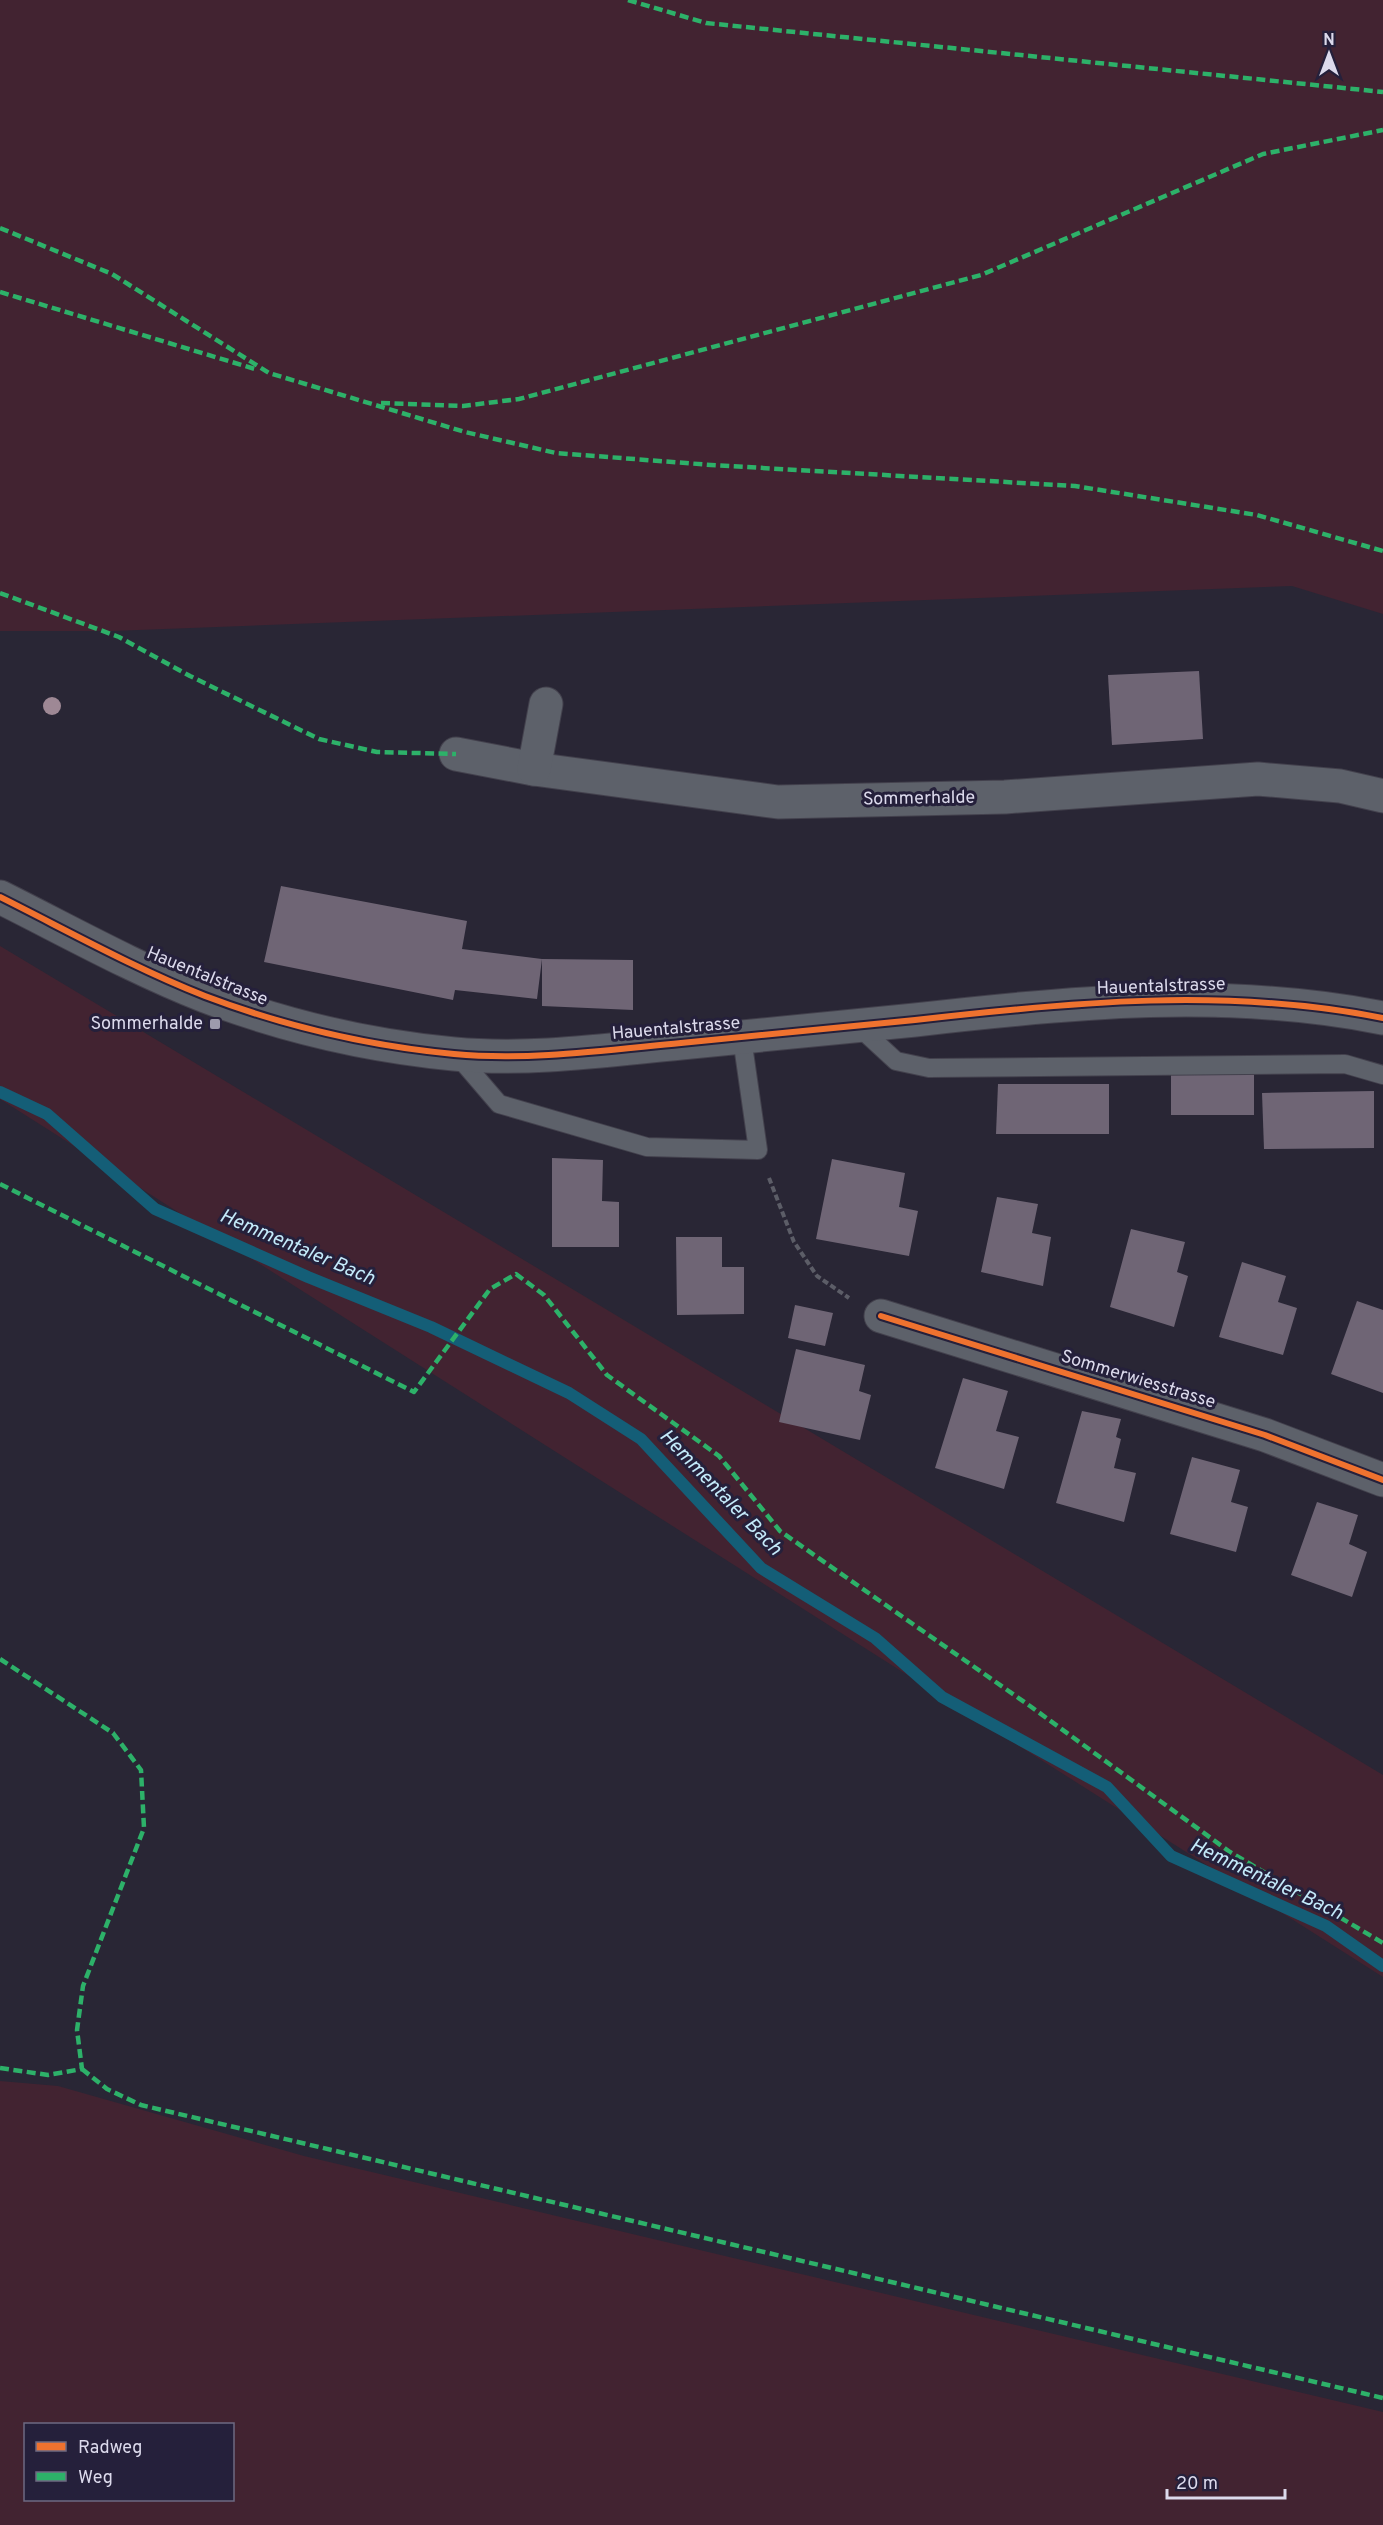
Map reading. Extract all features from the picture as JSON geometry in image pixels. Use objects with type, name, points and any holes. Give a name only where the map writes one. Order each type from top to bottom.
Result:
[{"type":"street","points":[[534,769],[546,704]]},
{"type":"street","name":"Sommerhalde","points":[[456,754],[534,769],[778,802],[1005,797],[1258,779],[1340,786],[1383,796]]},
{"type":"street","name":"Hauentalstrasse","points":[[0,897],[141,968],[205,996],[276,1021],[384,1045],[457,1054],[560,1054],[742,1038],[1019,1008],[1197,998],[1260,1002],[1383,1018]]},
{"type":"street","name":"Sommerwiesstrasse","points":[[881,1316],[1265,1435],[1383,1480]]},
{"type":"lane","points":[[858,1026],[896,1061],[929,1068],[1345,1064],[1383,1075]]},
{"type":"lane","points":[[457,1054],[499,1104],[647,1147],[758,1150],[742,1038]]},
{"type":"path","points":[[758,1150],[794,1242],[817,1276],[847,1298],[881,1316]]},
{"type":"shaded area","points":[[0,0],[1383,0],[1383,614],[1292,586],[112,631],[0,631]]},
{"type":"shaded area","points":[[0,946],[1383,1775],[1383,1977],[0,1099]]},
{"type":"shaded area","points":[[0,2081],[58,2086],[304,2156],[1383,2412],[1383,2525],[0,2525]]},
{"type":"building","points":[[1199,671],[1203,739],[1112,745],[1108,675]]},
{"type":"building","points":[[281,886],[467,921],[462,949],[542,959],[537,999],[455,990],[453,1000],[264,962]]},
{"type":"building","points":[[542,959],[633,960],[633,1010],[542,1006]]},
{"type":"building","points":[[1171,1074],[1254,1074],[1254,1115],[1171,1115]]},
{"type":"building","points":[[998,1084],[1109,1084],[1109,1134],[996,1134]]},
{"type":"building","points":[[1374,1091],[1374,1148],[1264,1149],[1262,1093]]},
{"type":"building","points":[[552,1158],[603,1160],[602,1201],[619,1202],[619,1247],[552,1247]]},
{"type":"building","points":[[832,1159],[905,1173],[899,1207],[918,1211],[909,1256],[816,1239]]},
{"type":"building","points":[[997,1197],[1038,1204],[1032,1233],[1051,1237],[1043,1286],[981,1272]]},
{"type":"building","points":[[1131,1229],[1185,1242],[1177,1272],[1188,1276],[1174,1327],[1110,1307]]},
{"type":"building","points":[[676,1237],[722,1237],[722,1267],[744,1267],[744,1314],[677,1315]]},
{"type":"building","points":[[1242,1262],[1286,1276],[1278,1302],[1297,1308],[1283,1355],[1219,1337]]},
{"type":"building","points":[[1357,1301],[1383,1310],[1383,1393],[1331,1374]]},
{"type":"building","points":[[795,1305],[833,1313],[825,1346],[788,1338]]},
{"type":"building","points":[[796,1349],[865,1365],[859,1391],[871,1395],[860,1440],[779,1422]]},
{"type":"building","points":[[963,1378],[1008,1391],[996,1431],[1019,1437],[1004,1489],[935,1468]]},
{"type":"building","points":[[1082,1411],[1121,1419],[1116,1437],[1121,1439],[1114,1468],[1136,1473],[1124,1522],[1056,1503]]},
{"type":"building","points":[[1192,1457],[1240,1470],[1231,1502],[1248,1507],[1236,1552],[1170,1534]]},
{"type":"building","points":[[1317,1502],[1358,1515],[1349,1544],[1367,1552],[1352,1597],[1291,1575]]},
{"type":"waterway","name":"Hemmentaler Bach","points":[[0,1092],[47,1114],[155,1209],[308,1277],[431,1327],[569,1393],[641,1439],[761,1568],[875,1638],[942,1697],[1107,1787],[1171,1856],[1326,1926],[1383,1966]]},
{"type":"marked path","points":[[628,0],[706,23],[1383,92]]},
{"type":"marked path","points":[[381,403],[463,406],[519,399],[981,275],[1263,154],[1383,130]]},
{"type":"marked path","points":[[0,228],[112,274],[269,373],[465,432],[556,453],[711,465],[1075,486],[1257,515],[1383,551]]},
{"type":"marked path","points":[[0,292],[255,369]]},
{"type":"marked path","points":[[0,593],[119,637],[190,676],[319,739],[377,752],[456,754]]},
{"type":"marked path","points":[[0,1184],[414,1392],[490,1289],[516,1274],[544,1295],[607,1375],[719,1456],[780,1531],[1030,1706],[1230,1852],[1383,1943]]},
{"type":"marked path","points":[[0,1659],[113,1733],[141,1770],[144,1828],[83,1986],[77,2030],[82,2069]]},
{"type":"marked path","points":[[0,2068],[48,2075],[82,2069]]},
{"type":"marked path","points":[[82,2069],[107,2089],[141,2105],[1383,2398]]},
{"type":"cycle path","points":[[0,897],[153,974],[235,1007],[265,1017],[359,1040],[454,1054],[482,1056],[568,1054],[1091,1003],[1208,1000],[1325,1008],[1383,1018]]},
{"type":"cycle path","points":[[881,1316],[1265,1435],[1383,1480]]},
{"type":"place","name":"Sommerhalde","points":[[215,1024]]}]
